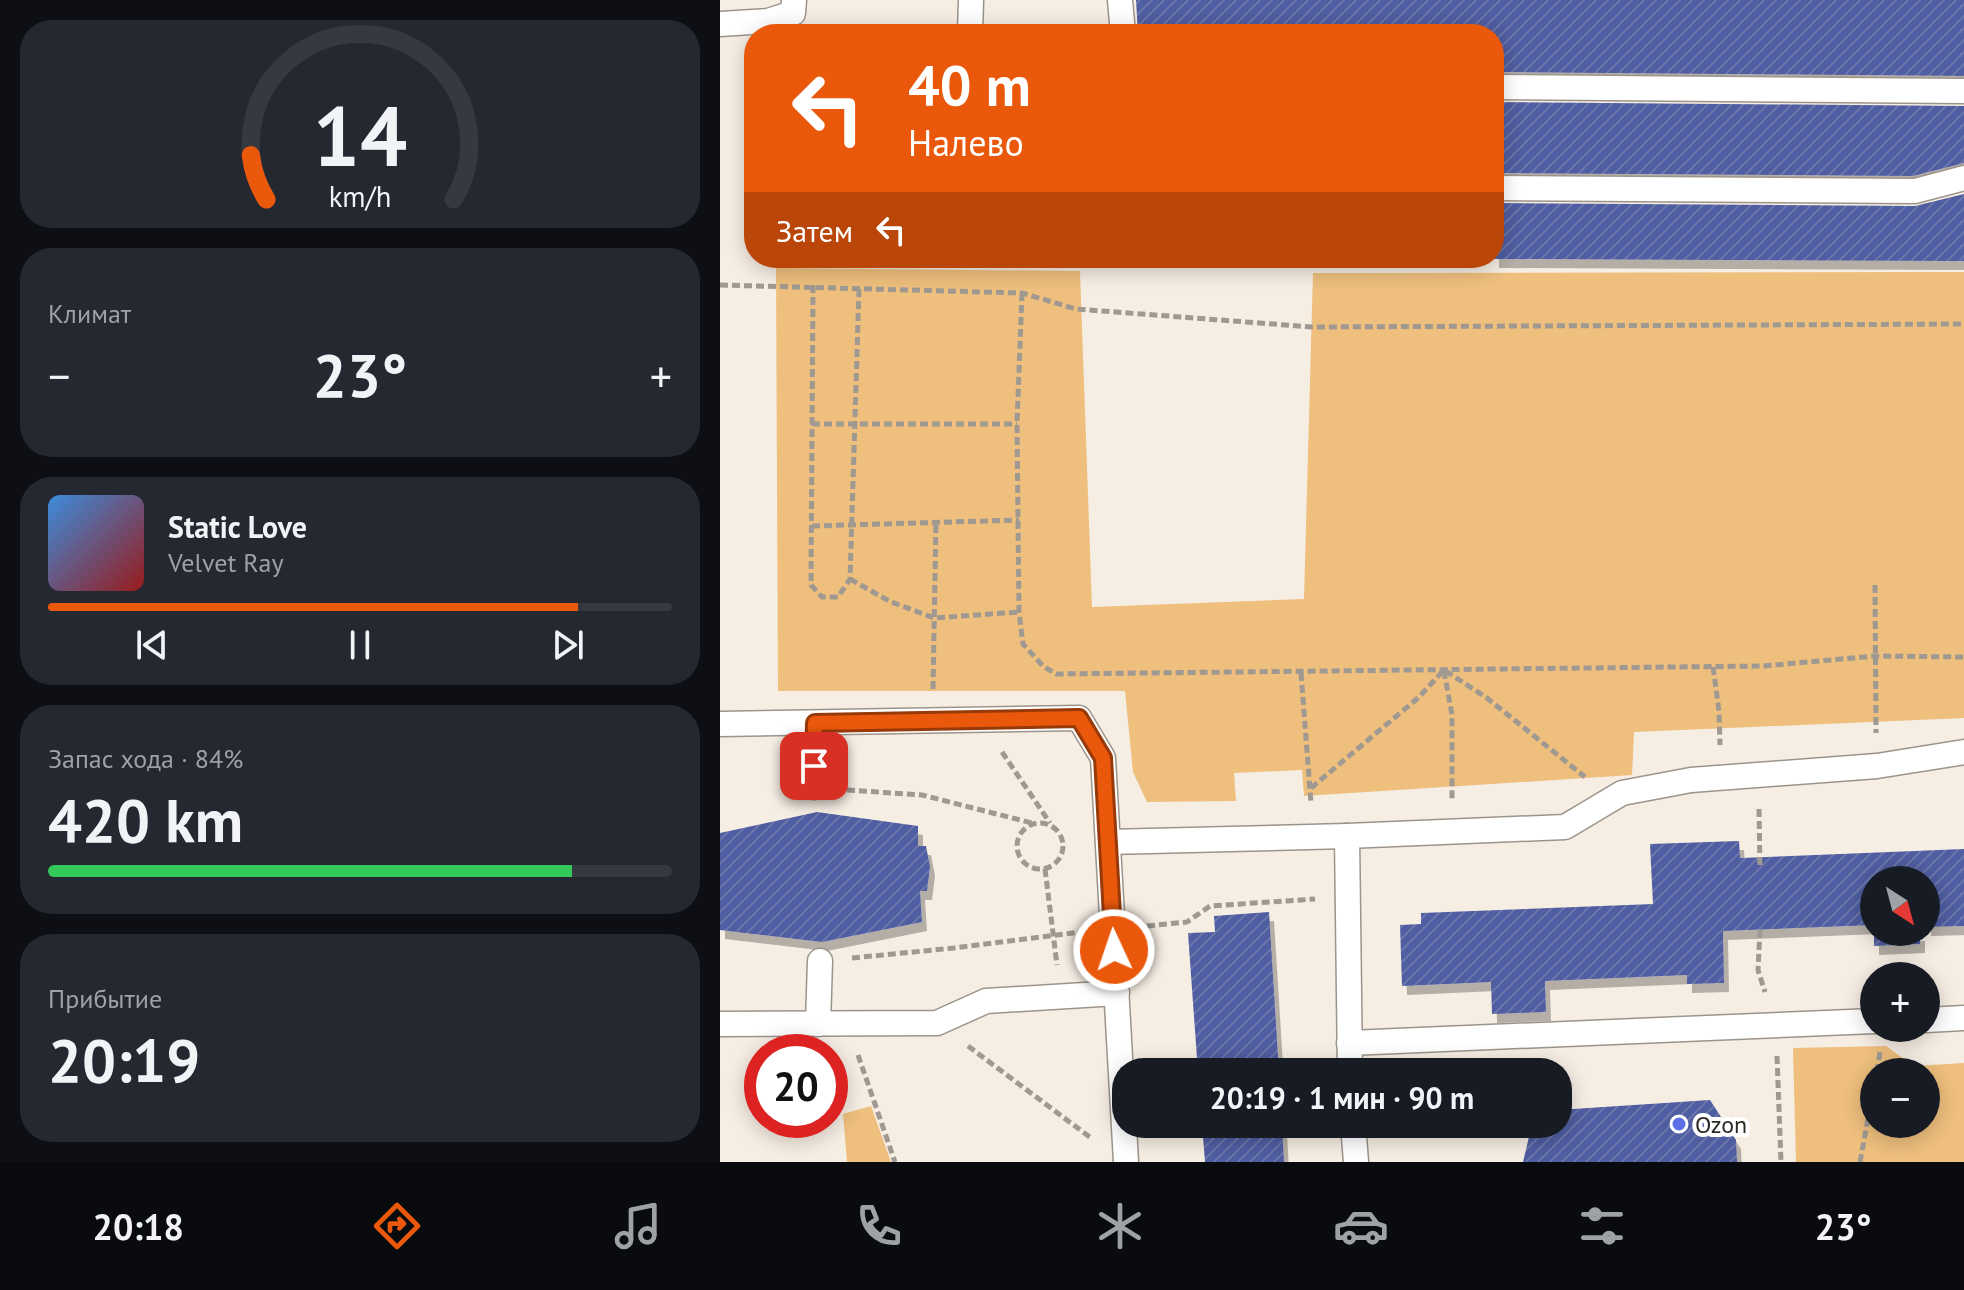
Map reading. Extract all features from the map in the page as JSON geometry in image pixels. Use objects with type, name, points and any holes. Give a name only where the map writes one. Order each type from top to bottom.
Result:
[{"type":"lane","points":[[775,24],[793,13],[794,0]]},
{"type":"lane","points":[[970,24],[971,0]]},
{"type":"lane","points":[[1120,0],[1122,24]]},
{"type":"lane","points":[[720,24],[744,26]]},
{"type":"lane","points":[[1504,87],[1964,91]]},
{"type":"lane","points":[[1504,188],[1915,191],[1964,178]]},
{"type":"lane","points":[[720,724],[1079,718],[1103,758],[1126,1162]]},
{"type":"lane","points":[[814,787],[815,723]]},
{"type":"lane","points":[[1108,842],[1565,827],[1622,793],[1721,778],[1877,766],[1964,752]]},
{"type":"lane","points":[[1347,836],[1350,1058]]},
{"type":"lane","points":[[818,1024],[820,961]]},
{"type":"lane","points":[[720,1024],[937,1023],[986,1001],[1117,993]]},
{"type":"lane","points":[[1940,1019],[1964,1018]]},
{"type":"lane","points":[[1349,1043],[1860,1022]]},
{"type":"lane","points":[[1354,1138],[1356,1162]]},
{"type":"path","points":[[720,285],[813,285],[1022,293],[1076,309],[1312,327],[1964,324]]},
{"type":"path","points":[[813,285],[811,585],[822,597],[838,597],[850,579],[859,289]]},
{"type":"path","points":[[1022,293],[1017,424],[1019,612],[1023,644],[1043,666],[1056,674],[1713,667],[1875,656],[1964,657]]},
{"type":"path","points":[[812,424],[1017,424]]},
{"type":"path","points":[[812,526],[1019,520]]},
{"type":"path","points":[[932,721],[936,522]]},
{"type":"path","points":[[850,579],[889,601],[934,618],[1019,612]]},
{"type":"path","points":[[1875,585],[1877,766]]},
{"type":"path","points":[[1713,667],[1719,711],[1721,778]]},
{"type":"path","points":[[1311,788],[1418,698],[1444,670]]},
{"type":"path","points":[[1444,670],[1452,715],[1452,789]]},
{"type":"path","points":[[1444,670],[1487,698],[1612,798]]},
{"type":"path","points":[[1301,673],[1311,797]]},
{"type":"path","points":[[979,719],[1050,824],[1062,836],[1064,846],[1059,861],[1045,869],[1029,868],[1016,853],[1018,835],[1032,823]]},
{"type":"path","points":[[1758,776],[1760,868]]},
{"type":"path","points":[[814,787],[922,795],[1032,823],[1050,824]]},
{"type":"path","points":[[1045,869],[1055,934],[1059,998]]},
{"type":"path","points":[[820,961],[1187,922],[1210,906],[1348,897]]},
{"type":"path","points":[[937,1023],[1099,1143]]},
{"type":"path","points":[[847,1024],[895,1162]]},
{"type":"path","points":[[1879,1058],[1880,1052]]},
{"type":"path","points":[[1860,1162],[1864,1138]]},
{"type":"shaded area","points":[[776,268],[1080,271],[1092,607],[1304,599],[1313,273],[1964,272],[1964,718],[1634,732],[1632,775],[1304,796],[1302,770],[1234,773],[1236,801],[1147,802],[1133,772],[1125,691],[778,691]]},
{"type":"shaded area","points":[[1886,1046],[1903,1058],[1860,1058],[1860,1138],[1940,1138],[1940,1064],[1964,1063],[1964,1162],[1796,1162],[1793,1048]]},
{"type":"shaded area","points":[[871,1106],[891,1162],[847,1162],[845,1138],[848,1138],[848,1113]]},
{"type":"building","points":[[1136,0],[1964,0],[1964,76],[1504,72],[1504,24],[1137,24]]},
{"type":"building","points":[[1504,102],[1964,106],[1964,163],[1913,176],[1504,173]]},
{"type":"building","points":[[1964,194],[1964,261],[1504,259],[1504,203],[1915,206]]},
{"type":"building","points":[[817,812],[918,826],[918,846],[926,846],[930,867],[927,891],[920,891],[922,922],[822,942],[720,930],[720,833]]},
{"type":"building","points":[[1739,841],[1740,858],[1964,849],[1964,926],[1940,927],[1940,866],[1860,866],[1860,926],[1723,931],[1724,983],[1687,984],[1687,975],[1545,981],[1546,1012],[1492,1014],[1491,982],[1402,986],[1400,925],[1421,924],[1421,913],[1653,904],[1650,844]]},
{"type":"building","points":[[1269,912],[1278,1058],[1197,1058],[1188,933],[1215,932],[1214,916]]},
{"type":"building","points":[[1710,1100],[1736,1140],[1737,1162],[1523,1162],[1529,1138],[1572,1138],[1572,1109]]},
{"type":"building","points":[[1203,1138],[1283,1138],[1284,1162],[1205,1162]]},
{"type":"place","name":"Ozon","points":[[1679,1124]]},
{"type":"route","points":[[814,766],[815,723],[1079,718],[1103,758],[1114,950]]}]
